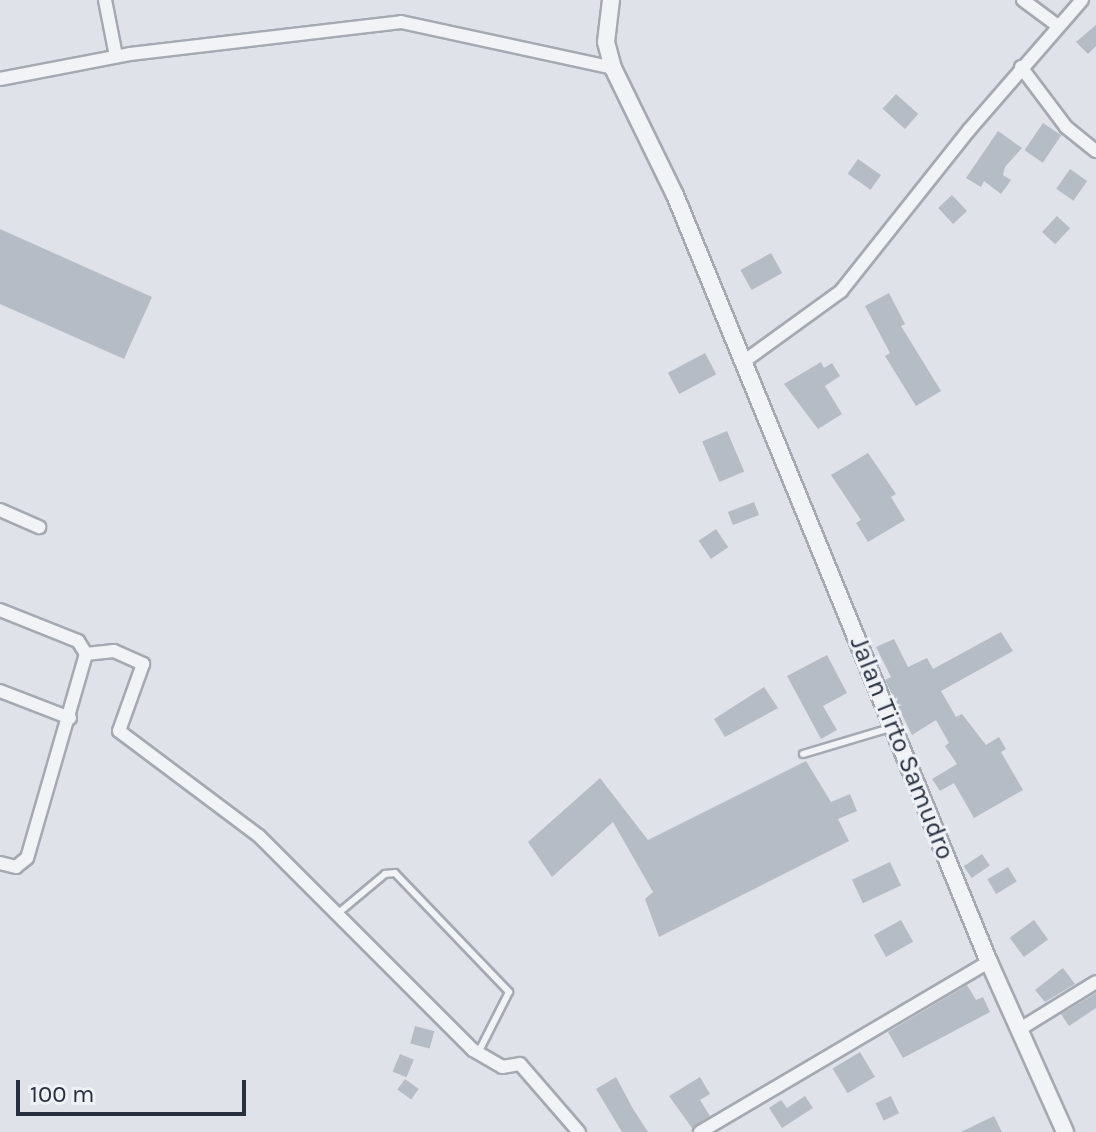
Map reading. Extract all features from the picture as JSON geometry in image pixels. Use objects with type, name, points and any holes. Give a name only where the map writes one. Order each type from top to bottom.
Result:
[{"type":"street","points":[[105,0],[116,56]]},
{"type":"street","name":"Jalan Tirto Samudro","points":[[611,0],[606,42],[613,68],[675,195],[989,962],[1065,1132]]},
{"type":"street","points":[[1023,0],[1058,26]]},
{"type":"street","points":[[743,362],[841,291],[1021,67],[1082,0]]},
{"type":"street","points":[[0,79],[116,56],[401,22],[613,68]]},
{"type":"street","points":[[1021,67],[1066,127],[1096,151]]},
{"type":"street","points":[[0,510],[39,527]]},
{"type":"street","points":[[0,610],[78,641],[86,654],[70,718],[27,858],[16,867],[0,863]]},
{"type":"street","points":[[86,654],[114,651],[143,664],[119,731],[259,836],[335,916],[478,1053],[502,1067],[520,1064],[579,1132]]},
{"type":"street","points":[[0,691],[70,718]]},
{"type":"street","points":[[700,1132],[989,962]]},
{"type":"street","points":[[1020,1029],[1096,982]]},
{"type":"lane","points":[[803,754],[894,727]]},
{"type":"lane","points":[[335,916],[385,874],[395,873],[509,992],[478,1053]]},
{"type":"building","points":[[1096,25],[1096,46],[1088,54],[1076,42]]},
{"type":"building","points":[[896,94],[918,114],[905,129],[883,109]]},
{"type":"building","points":[[1043,123],[1061,135],[1043,163],[1025,150]]},
{"type":"building","points":[[998,131],[1022,148],[1005,167],[1003,175],[1011,180],[1001,194],[984,181],[981,187],[966,178]]},
{"type":"building","points":[[858,159],[881,175],[871,190],[848,174]]},
{"type":"building","points":[[1070,169],[1087,181],[1073,201],[1056,189]]},
{"type":"building","points":[[952,195],[967,211],[953,224],[938,208]]},
{"type":"building","points":[[1057,216],[1070,228],[1055,244],[1042,232]]},
{"type":"building","points":[[0,229],[152,297],[124,359],[0,304]]},
{"type":"building","points":[[771,253],[782,273],[752,290],[740,270]]},
{"type":"building","points":[[889,293],[905,324],[901,326],[941,391],[916,406],[885,356],[890,353],[865,306]]},
{"type":"building","points":[[705,353],[716,374],[679,394],[668,373]]},
{"type":"building","points":[[821,362],[824,368],[832,363],[840,376],[825,386],[842,414],[818,429],[784,384]]},
{"type":"building","points":[[727,431],[744,472],[719,482],[702,442]]},
{"type":"building","points":[[868,453],[896,494],[891,497],[905,520],[868,542],[856,523],[861,520],[831,475]]},
{"type":"building","points":[[754,502],[759,515],[733,525],[728,512]]},
{"type":"building","points":[[716,529],[728,547],[711,559],[699,541]]},
{"type":"building","points":[[1001,632],[1013,651],[941,691],[956,717],[962,714],[986,745],[999,737],[1006,749],[1001,752],[1023,790],[974,818],[954,783],[940,791],[932,779],[957,764],[945,746],[949,743],[936,720],[912,735],[885,680],[891,677],[876,647],[894,639],[908,667],[927,658],[933,669]]},
{"type":"building","points":[[827,655],[847,693],[823,706],[837,730],[821,739],[787,676]]},
{"type":"building","points":[[764,687],[778,708],[725,737],[714,719]]},
{"type":"building","points":[[806,761],[831,802],[850,794],[857,811],[838,819],[849,841],[659,937],[645,899],[653,892],[613,822],[552,877],[528,842],[600,778],[648,840]]},
{"type":"building","points":[[982,854],[990,866],[972,878],[964,866]]},
{"type":"building","points":[[890,862],[901,886],[863,903],[852,880]]},
{"type":"building","points":[[1008,867],[1017,882],[996,894],[987,879]]},
{"type":"building","points":[[901,920],[913,942],[886,957],[874,935]]},
{"type":"building","points":[[1034,920],[1048,939],[1024,957],[1010,938]]},
{"type":"building","points":[[1063,968],[1075,984],[1045,1002],[1035,990]]},
{"type":"building","points":[[967,985],[976,1000],[983,997],[990,1012],[903,1058],[888,1032]]},
{"type":"building","points":[[1096,993],[1096,1008],[1069,1026],[1061,1014]]},
{"type":"building","points":[[415,1026],[434,1031],[430,1049],[410,1043]]},
{"type":"building","points":[[860,1052],[875,1077],[848,1093],[833,1068]]},
{"type":"building","points":[[400,1054],[414,1060],[406,1077],[393,1071]]},
{"type":"building","points":[[616,1077],[648,1132],[622,1132],[596,1089]]},
{"type":"building","points":[[700,1077],[710,1094],[700,1100],[710,1116],[692,1128],[669,1096]]},
{"type":"building","points":[[405,1079],[419,1089],[411,1100],[397,1090]]},
{"type":"building","points":[[805,1096],[813,1108],[782,1128],[769,1108],[781,1100],[787,1108]]},
{"type":"building","points":[[891,1096],[899,1113],[884,1120],[876,1103]]},
{"type":"building","points":[[994,1116],[1002,1132],[961,1132]]}]
